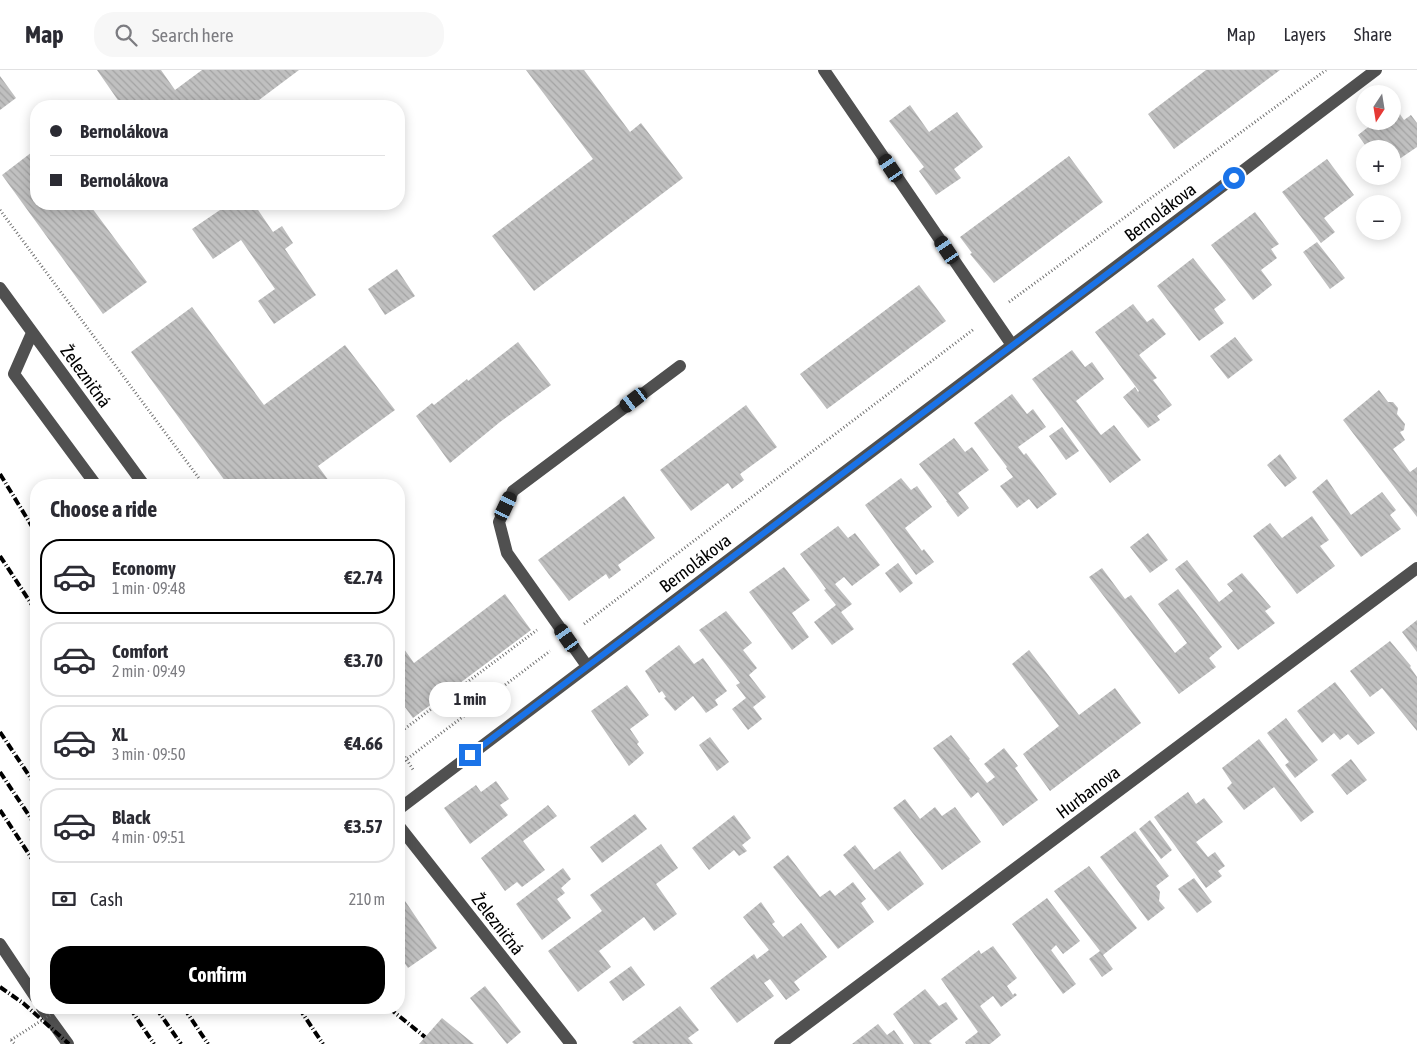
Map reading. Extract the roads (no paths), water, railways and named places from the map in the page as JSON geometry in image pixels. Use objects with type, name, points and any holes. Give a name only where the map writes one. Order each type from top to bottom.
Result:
[{"type":"street","points":[[824,70],[1012,345]]},
{"type":"street","name":"Bernolákova","points":[[405,804],[1376,70]]},
{"type":"street","name":"Železničná","points":[[0,288],[140,479]]},
{"type":"street","points":[[32,333],[14,374],[92,479]]},
{"type":"street","points":[[587,666],[507,553],[499,522],[513,491],[680,366]]},
{"type":"street","name":"Hurbanova","points":[[780,1044],[1417,568]]},
{"type":"street","name":"Železničná","points":[[405,834],[571,1044]]},
{"type":"street","points":[[0,944],[30,989]]},
{"type":"street","points":[[46,1014],[68,1044]]},
{"type":"railway","points":[[0,474],[30,523]]},
{"type":"railway","points":[[0,556],[30,602]]},
{"type":"railway","points":[[0,732],[30,777]]},
{"type":"railway","points":[[0,772],[30,817]]},
{"type":"railway","points":[[0,810],[30,856]]},
{"type":"railway","points":[[0,987],[30,1009]]},
{"type":"railway","points":[[35,1014],[69,1044]]},
{"type":"railway","points":[[134,1014],[154,1044]]},
{"type":"railway","points":[[160,1014],[181,1044]]},
{"type":"railway","points":[[188,1014],[208,1044]]},
{"type":"railway","points":[[303,1014],[323,1044]]},
{"type":"railway","points":[[396,1014],[425,1037]]}]
